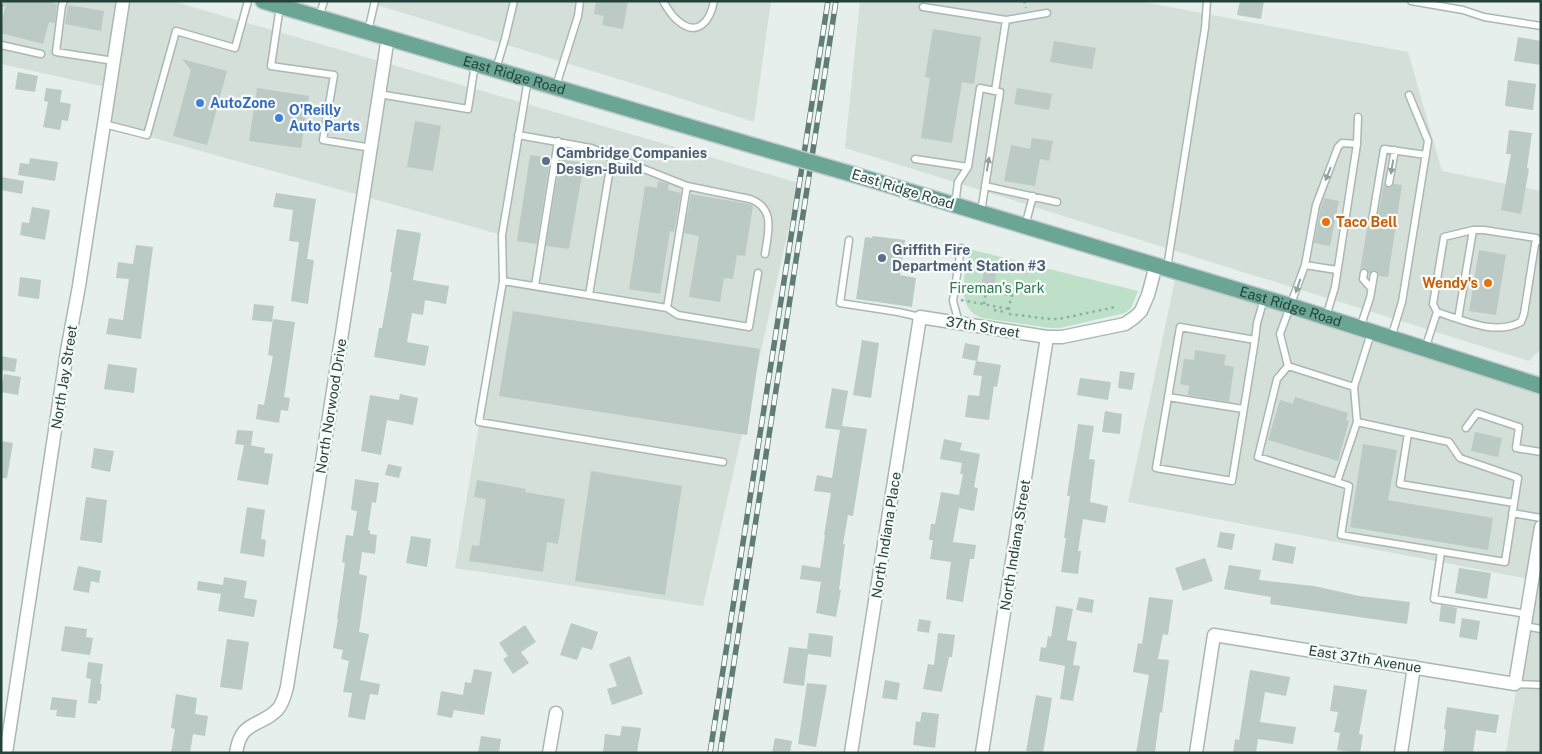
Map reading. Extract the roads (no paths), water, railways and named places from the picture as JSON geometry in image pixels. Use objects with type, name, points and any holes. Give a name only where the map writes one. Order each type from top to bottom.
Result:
[{"type":"main road","name":"East Ridge Road","points":[[263,1],[981,212],[1291,306],[1541,386]]},
{"type":"street","name":"North Jay Street","points":[[6,753],[67,351],[79,286],[123,1]]},
{"type":"street","name":"North Norwood Drive","points":[[236,753],[240,736],[246,729],[272,714],[278,708],[287,687],[388,37]]},
{"type":"street","name":"37th Street","points":[[920,317],[1047,338],[1062,337],[1125,324],[1141,311],[1162,267]]},
{"type":"street","name":"North Indiana Place","points":[[851,753],[920,317]]},
{"type":"street","name":"North Indiana Street","points":[[982,753],[1047,338]]},
{"type":"street","points":[[1515,684],[1541,527]]},
{"type":"street","name":"East 37th Avenue","points":[[1196,753],[1214,635],[1515,684]]},
{"type":"street","points":[[1400,753],[1414,668]]},
{"type":"street","points":[[550,753],[556,713]]},
{"type":"lane","points":[[64,1],[56,52],[114,61]]},
{"type":"lane","points":[[104,124],[146,135],[176,32],[235,48],[248,1]]},
{"type":"lane","points":[[319,18],[324,1]]},
{"type":"lane","points":[[368,32],[375,1]]},
{"type":"lane","points":[[496,69],[514,1]]},
{"type":"lane","points":[[556,86],[578,16],[580,1]]},
{"type":"lane","points":[[663,1],[676,20],[685,26],[695,28],[703,25],[709,19],[714,1]]},
{"type":"lane","points":[[1162,267],[1205,28],[1207,1]]},
{"type":"lane","points":[[1412,1],[1463,10],[1484,17],[1541,26]]},
{"type":"lane","points":[[280,6],[270,66],[334,75],[323,140],[372,148]]},
{"type":"lane","points":[[923,7],[1006,20],[1046,13]]},
{"type":"lane","points":[[995,91],[1006,20]]},
{"type":"lane","points":[[1,45],[41,54]]},
{"type":"lane","points":[[379,94],[468,108],[475,63]]},
{"type":"lane","points":[[528,78],[502,235],[503,281],[479,422],[723,462]]},
{"type":"lane","points":[[955,205],[958,182],[968,167],[980,88],[1000,92],[981,212]]},
{"type":"lane","points":[[1390,339],[1402,302],[1428,141],[1409,95]]},
{"type":"lane","points":[[1326,318],[1335,288],[1356,144],[1358,117]]},
{"type":"lane","points":[[518,135],[582,145],[687,186],[757,202],[762,206],[769,221],[765,254]]},
{"type":"lane","points":[[535,286],[558,141]]},
{"type":"lane","points":[[1288,366],[1280,334],[1305,265],[1316,205],[1338,147],[1342,143],[1356,144]]},
{"type":"lane","points":[[1372,221],[1384,149],[1426,155]]},
{"type":"lane","points":[[1389,183],[1395,150]]},
{"type":"lane","points":[[589,295],[612,156]]},
{"type":"lane","points":[[915,159],[968,167]]},
{"type":"lane","points":[[666,308],[687,186]]},
{"type":"lane","points":[[985,186],[1057,202]]},
{"type":"lane","points":[[1025,226],[1033,196]]},
{"type":"lane","points":[[1458,319],[1473,230]]},
{"type":"lane","points":[[1424,350],[1436,312],[1433,304],[1444,237],[1473,230],[1484,230],[1538,240],[1521,322],[1501,328],[1477,324],[1436,312]]},
{"type":"lane","points":[[850,240],[840,303],[920,317]]},
{"type":"lane","points":[[959,323],[953,299],[961,248]]},
{"type":"lane","points":[[1305,265],[1337,270]]},
{"type":"lane","points":[[503,281],[666,308],[678,315],[749,326],[758,272]]},
{"type":"lane","points":[[1364,273],[1363,279],[1371,288]]},
{"type":"lane","points":[[1338,482],[1357,422],[1354,387],[1374,275]]},
{"type":"lane","points":[[1255,340],[1180,327],[1156,468],[1232,481],[1255,340],[1257,323],[1264,299]]},
{"type":"lane","points":[[1288,366],[1354,387]]},
{"type":"lane","points":[[1288,366],[1277,379],[1258,457],[1349,486],[1341,535],[1505,562],[1518,478],[1460,458],[1449,442],[1357,422]]},
{"type":"lane","points":[[1168,396],[1244,409]]},
{"type":"lane","points":[[1466,428],[1476,413],[1502,421],[1519,427],[1516,448],[1541,452]]},
{"type":"lane","points":[[1408,433],[1400,484],[1514,503]]},
{"type":"lane","points":[[1512,513],[1541,518]]},
{"type":"lane","points":[[1441,552],[1434,599],[1526,620],[1541,629]]},
{"type":"lane","points":[[1515,684],[1541,685]]},
{"type":"railway","points":[[710,753],[828,1]]},
{"type":"railway","points":[[720,753],[836,1]]},
{"type":"place","name":"AutoZone","points":[[200,103]]},
{"type":"place","name":"O'Reilly Auto Parts","points":[[279,118]]},
{"type":"place","name":"Cambridge Companies Design-Build","points":[[546,161]]},
{"type":"place","name":"Taco Bell","points":[[1326,222]]},
{"type":"place","name":"Griffith Fire Department Station #3","points":[[882,258]]},
{"type":"place","name":"Wendy's","points":[[1488,283]]},
{"type":"park label","name":"Fireman’s Park","points":[[997,288]]}]
